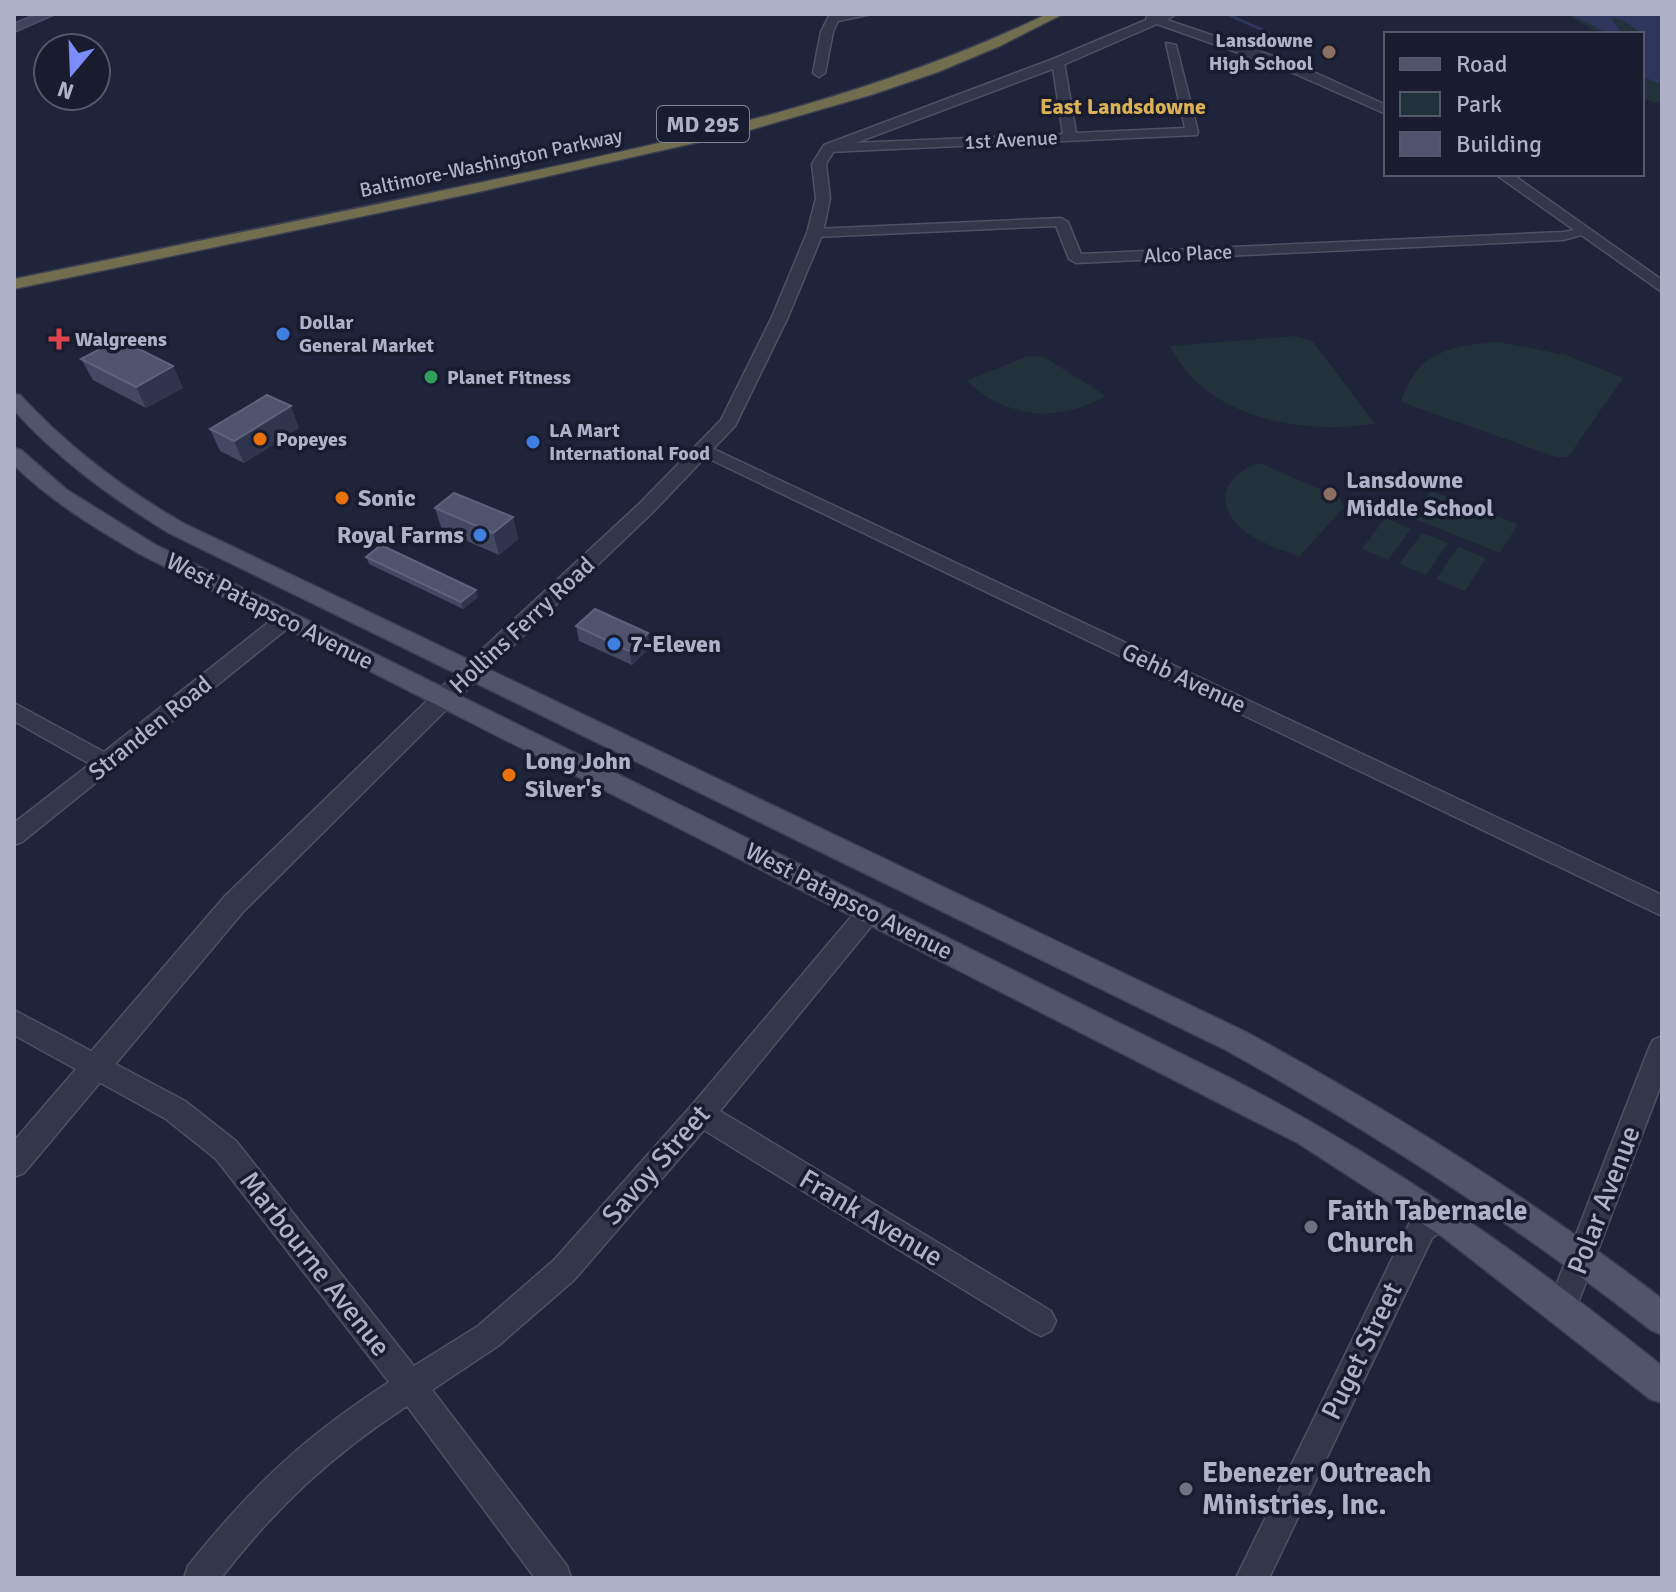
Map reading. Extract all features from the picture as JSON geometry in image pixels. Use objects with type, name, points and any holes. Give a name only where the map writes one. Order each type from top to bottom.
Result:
[{"type":"highway","name":"Baltimore-Washington Parkway","points":[[14,269],[542,161],[732,117],[883,72],[1028,14]]},
{"type":"highway","name":"Baltimore-Washington Parkway","points":[[14,284],[467,189],[741,127],[899,80],[1057,14]]},
{"type":"main road","points":[[14,28],[49,14]]},
{"type":"main road","name":"West Patapsco Avenue","points":[[14,399],[74,461],[119,495],[176,528],[1236,1041],[1340,1097],[1449,1163],[1582,1256],[1662,1319]]},
{"type":"main road","name":"West Patapsco Avenue","points":[[14,454],[39,480],[87,514],[209,580],[1218,1086],[1321,1141],[1438,1216],[1563,1306],[1662,1387]]},
{"type":"main road","points":[[209,580],[222,575],[236,576],[292,603],[316,595]]},
{"type":"street","points":[[819,73],[827,32],[835,16],[866,14]]},
{"type":"street","points":[[972,95],[1067,45],[1139,14],[1289,66],[1384,109]]},
{"type":"street","points":[[829,148],[1058,62],[1170,14]]},
{"type":"street","name":"1st Avenue","points":[[829,148],[1192,132],[1170,45]]},
{"type":"street","points":[[1058,62],[1070,137]]},
{"type":"street","name":"Hollins Ferry Road","points":[[14,1163],[234,904],[443,699],[705,450],[729,422],[815,233],[823,198],[819,164],[829,148]]},
{"type":"street","points":[[1505,176],[1662,287]]},
{"type":"street","name":"Alco Place","points":[[815,233],[1061,222],[1076,259],[1553,237],[1586,232]]},
{"type":"street","name":"Gehb Avenue","points":[[705,450],[1662,906]]},
{"type":"street","name":"Stranden Road","points":[[14,836],[286,619]]},
{"type":"street","points":[[14,711],[106,763]]},
{"type":"street","name":"Savoy Street","points":[[200,1578],[249,1516],[297,1468],[349,1426],[488,1336],[564,1270],[701,1114],[870,911]]},
{"type":"street","name":"Marbourne Avenue","points":[[14,1021],[55,1047],[172,1106],[202,1127],[226,1150],[410,1385],[555,1578]]},
{"type":"street","name":"Polar Avenue","points":[[1563,1306],[1662,1048]]},
{"type":"street","name":"Frank Avenue","points":[[701,1114],[1041,1321]]},
{"type":"street","name":"Puget Street","points":[[1252,1578],[1422,1228],[1438,1216]]},
{"type":"green space","points":[[1571,14],[1662,14],[1662,104],[1644,100],[1644,32],[1596,32],[1572,18]]},
{"type":"green space","points":[[1296,336],[1313,342],[1375,424],[1317,427],[1258,416],[1231,406],[1207,391],[1186,371],[1170,346]]},
{"type":"green space","points":[[1499,342],[1566,355],[1623,378],[1568,457],[1556,457],[1401,402],[1416,372],[1438,354],[1466,346]]},
{"type":"green space","points":[[1028,356],[1044,357],[1106,396],[1070,410],[1034,413],[999,403],[967,381]]},
{"type":"green space","points":[[1259,463],[1339,497],[1344,507],[1299,557],[1253,537],[1229,513],[1226,494],[1230,484],[1236,476]]},
{"type":"green space","points":[[1431,491],[1518,524],[1500,553],[1412,518]]},
{"type":"green space","points":[[1385,518],[1411,529],[1388,560],[1362,549]]},
{"type":"green space","points":[[1422,533],[1448,543],[1426,575],[1399,564]]},
{"type":"green space","points":[[1458,547],[1486,558],[1465,591],[1436,579]]},
{"type":"water","points":[[1569,14],[1655,14],[1662,18],[1662,85],[1644,77],[1644,32],[1620,19],[1611,18],[1622,32],[1607,32]]},
{"type":"building","points":[[119,339],[173,366],[136,387],[81,359]]},
{"type":"building","points":[[267,395],[291,406],[234,441],[210,429]]},
{"type":"building","points":[[454,493],[513,517],[493,533],[435,508]]},
{"type":"building","name":"Royal Farms","points":[[381,545],[476,590],[461,602],[366,557]]},
{"type":"building","points":[[595,609],[648,633],[629,651],[576,626]]},
{"type":"waterway","points":[[1227,14],[1267,32],[1271,36],[1269,42]]},
{"type":"place","name":"Lansdowne High School","points":[[1329,52]]},
{"type":"place","name":"Dollar General Market","points":[[283,334]]},
{"type":"place","name":"Walgreens","points":[[59,339]]},
{"type":"place","name":"Planet Fitness","points":[[431,377]]},
{"type":"place","name":"Popeyes","points":[[260,439]]},
{"type":"place","name":"LA Mart International Food","points":[[533,442]]},
{"type":"place","name":"Lansdowne Middle School","points":[[1330,494]]},
{"type":"place","name":"Sonic","points":[[342,498]]},
{"type":"place","name":"Royal Farms","points":[[480,535]]},
{"type":"place","name":"7-Eleven","points":[[614,644]]},
{"type":"place","name":"Long John Silver's","points":[[509,775]]},
{"type":"place","name":"Faith Tabernacle Church","points":[[1311,1227]]},
{"type":"place","name":"Ebenezer Outreach Ministries, Inc.","points":[[1186,1489]]},
{"type":"district","name":"East Landsdowne","points":[[1123,106]]}]
